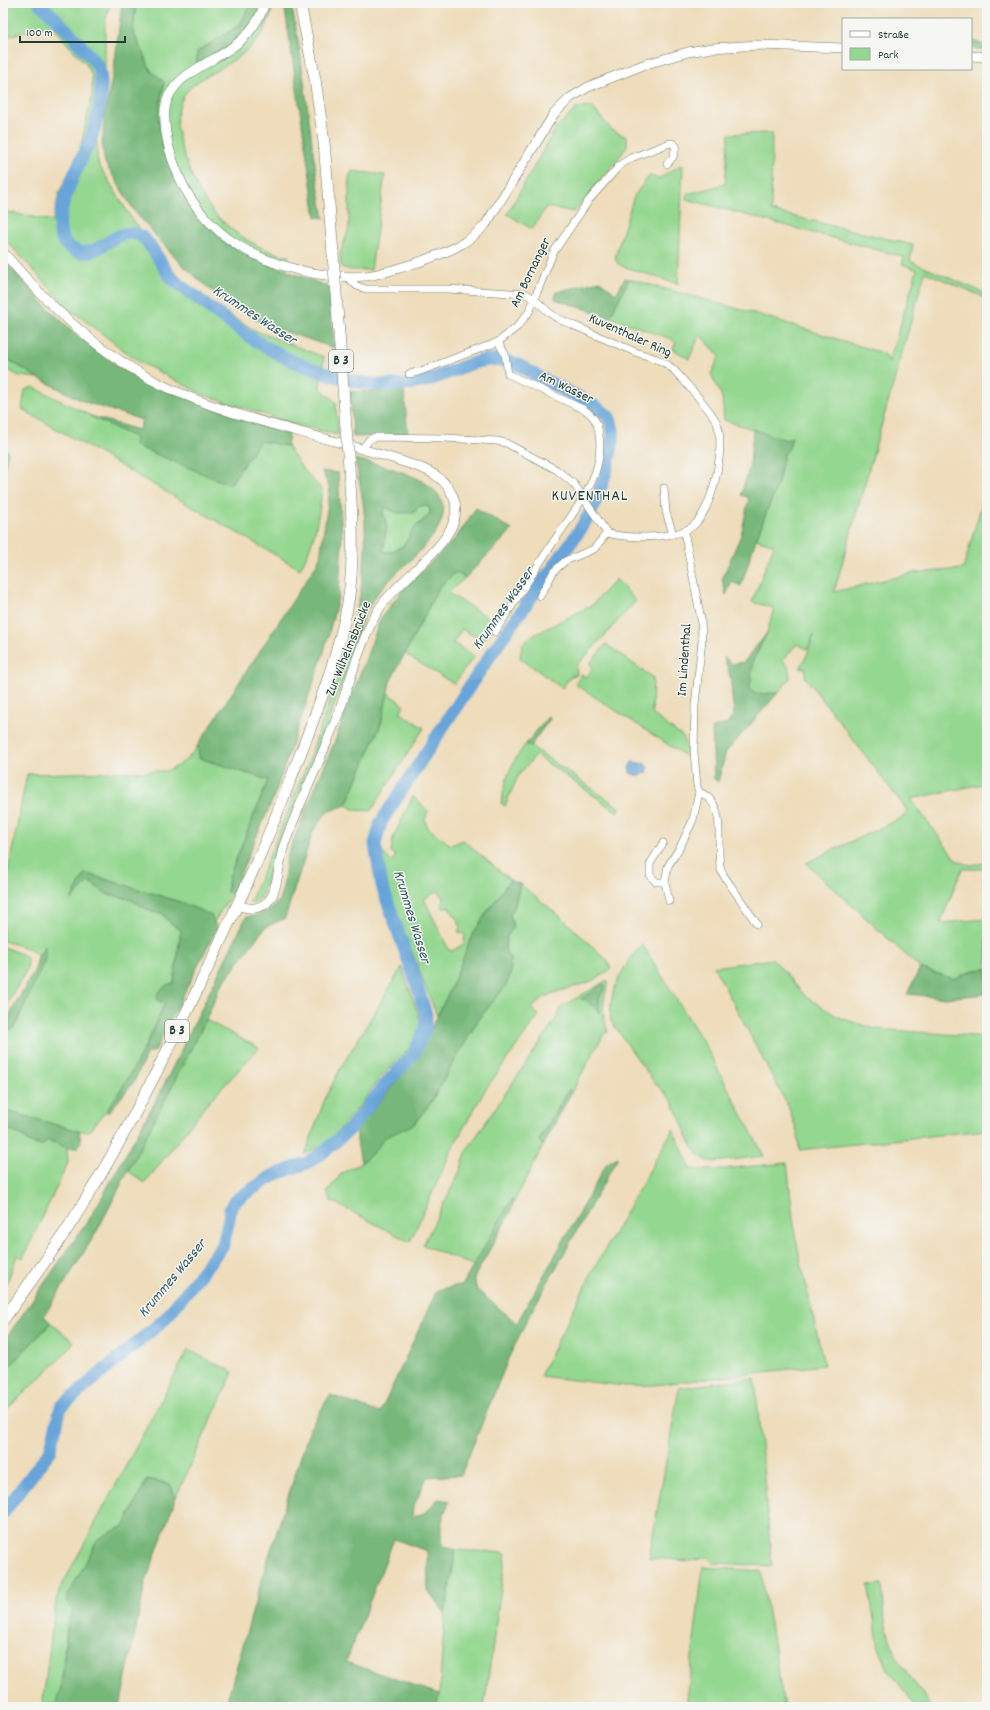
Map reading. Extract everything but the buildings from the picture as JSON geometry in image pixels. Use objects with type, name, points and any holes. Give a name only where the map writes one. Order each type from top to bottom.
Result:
[{"type":"main road","name":"B 3","points":[[3,1320],[73,1219],[112,1154],[159,1069],[238,905],[277,815],[313,722],[341,634],[348,603],[352,563],[352,528],[349,467],[333,254],[324,142],[315,80],[300,3]]},
{"type":"street","points":[[265,3],[259,18],[245,36],[223,54],[188,74],[174,88],[169,95],[166,108],[165,123],[167,138],[174,164],[188,195],[198,210],[209,222],[237,245],[253,255],[288,268],[336,277],[366,276],[381,273],[452,250],[476,234],[486,224],[554,114],[570,98],[588,87],[643,65],[688,52],[712,48],[759,45],[842,48]]},
{"type":"street","points":[[972,56],[987,57]]},
{"type":"street","name":"Am Bornanger","points":[[409,374],[498,342],[529,312],[553,253],[589,200],[620,165],[631,158],[670,143],[676,146],[676,150],[667,164]]},
{"type":"street","name":"Zur Wilhelmsbrücke","points":[[3,252],[23,276],[66,318],[104,349],[144,375],[177,392],[210,404],[362,449],[420,468],[436,475],[452,493],[456,506],[455,520],[449,533],[384,600],[374,618],[321,758],[283,847],[273,895],[267,903],[258,907],[249,909],[238,905]]},
{"type":"street","points":[[336,277],[348,445]]},
{"type":"street","name":"Kuventhaler Ring","points":[[347,277],[357,286],[366,289],[448,289],[526,294],[535,298],[544,308],[557,318],[630,350],[663,361],[682,380],[716,422],[720,436],[719,469],[701,516],[694,526],[673,534],[642,536],[614,535],[607,533]]},
{"type":"street","name":"Am Wasser","points":[[495,632],[560,531],[584,498],[593,479],[600,453],[600,441],[596,420],[585,410],[508,374],[504,354],[498,342]]},
{"type":"street","points":[[362,449],[369,440],[376,437],[445,438],[497,441],[514,447],[557,470],[574,484],[584,498],[588,507],[607,533],[594,549],[565,561],[554,571],[540,596]]},
{"type":"street","points":[[664,488],[666,512],[673,534]]},
{"type":"street","name":"Im Lindenthal","points":[[684,531],[701,619],[702,640],[695,705],[694,752],[697,786],[699,792]]},
{"type":"street","points":[[669,901],[665,882],[668,866],[680,847],[693,820],[699,792],[704,794],[710,800],[718,814],[720,834],[719,858],[721,872],[757,924]]},
{"type":"street","points":[[663,843],[650,864],[650,875],[656,882],[665,882]]},
{"type":"green space","points":[[3,3],[110,3],[105,23],[105,78],[97,134],[97,159],[99,165],[130,216],[176,276],[234,318],[259,332],[324,357],[320,388],[336,402],[338,435],[291,423],[204,395],[138,361],[68,308],[3,237],[3,211],[53,221],[59,193],[80,149],[92,96],[92,76],[86,64],[51,26],[3,37]]},
{"type":"green space","points":[[122,3],[136,3],[133,31],[151,71],[164,83],[158,114],[163,148],[181,197],[219,238],[247,256],[329,287],[334,348],[266,325],[221,299],[179,262],[135,212],[105,163],[102,143],[105,113],[114,68]]},
{"type":"green space","points":[[136,3],[250,3],[241,24],[197,52],[197,63],[255,18],[259,3],[273,3],[266,27],[260,37],[244,53],[200,80],[190,88],[181,101],[177,121],[181,145],[190,172],[211,209],[225,224],[242,237],[260,247],[289,256],[286,271],[247,256],[219,238],[181,197],[163,148],[158,114],[164,83],[151,71],[133,31]]},
{"type":"green space","points":[[250,3],[259,3],[255,18],[244,33],[229,45],[197,64],[197,52],[241,24]]},
{"type":"green space","points":[[284,3],[291,3],[324,218],[316,217]]},
{"type":"green space","points":[[972,40],[987,46],[987,50],[972,48]]},
{"type":"green space","points":[[592,107],[612,130],[627,137],[627,146],[621,155],[574,212],[546,207],[532,229],[507,214],[556,128],[577,108]]},
{"type":"green space","points":[[772,133],[771,211],[913,245],[910,261],[987,294],[987,300],[979,295],[925,272],[834,592],[913,573],[963,569],[985,493],[987,493],[987,783],[911,799],[956,860],[969,865],[987,863],[987,868],[984,869],[962,869],[940,923],[987,919],[987,969],[974,970],[954,979],[920,968],[806,863],[905,816],[907,810],[805,677],[806,668],[800,668],[807,655],[814,634],[807,649],[797,644],[783,660],[789,668],[790,678],[778,693],[754,694],[750,688],[753,660],[767,633],[774,608],[752,602],[774,545],[756,539],[778,483],[784,454],[789,448],[791,437],[786,440],[724,420],[722,397],[711,374],[720,356],[700,335],[689,359],[673,349],[676,342],[671,339],[610,317],[629,279],[757,314],[882,353],[887,357],[889,362],[917,270],[902,264],[904,257],[686,199],[687,194],[725,184],[729,134]]},
{"type":"green space","points":[[679,166],[683,166],[678,284],[622,266],[617,263],[615,257],[634,196],[649,176],[660,178]]},
{"type":"green space","points":[[352,171],[385,175],[371,270],[352,270],[341,267],[340,254],[349,228],[349,177]]},
{"type":"green space","points":[[3,258],[54,314],[94,349],[115,364],[164,390],[289,433],[287,446],[260,441],[230,485],[134,445],[136,438],[90,416],[139,430],[142,420],[85,402],[38,378],[3,356]]},
{"type":"green space","points":[[625,278],[629,279],[610,317],[555,299],[556,292],[600,281],[616,294]]},
{"type":"green space","points":[[3,356],[38,378],[19,376],[3,367]]},
{"type":"green space","points":[[33,387],[136,438],[134,444],[260,441],[287,446],[302,468],[322,490],[315,531],[309,550],[300,569],[22,409],[25,390]]},
{"type":"green space","points":[[404,390],[408,436],[353,437],[350,392]]},
{"type":"green space","points":[[753,429],[786,440],[792,437],[789,448],[784,454],[778,483],[756,539],[741,586],[732,582],[726,595],[722,579],[741,535],[749,498],[741,495],[750,465]]},
{"type":"green space","points":[[3,449],[8,451],[3,476]]},
{"type":"green space","points":[[355,459],[391,468],[426,483],[438,494],[443,507],[440,523],[427,543],[389,580],[372,601],[360,626],[350,661],[345,656],[358,607],[365,558],[364,507]],"holes":[[[424,505],[429,507],[429,516],[414,528],[403,546],[391,552],[383,552],[387,526],[383,512],[385,507],[397,513],[414,513],[418,507]]]},
{"type":"green space","points":[[322,471],[338,473],[342,536],[339,594],[324,652],[273,799],[232,893],[227,892],[229,877],[268,780],[199,758],[198,745],[315,567],[320,557],[330,489]]},
{"type":"green space","points":[[424,505],[429,507],[429,515],[414,528],[403,546],[391,552],[382,552],[387,526],[383,512],[385,507],[396,511],[404,511]]},
{"type":"green space","points":[[476,508],[512,530],[465,578],[456,572],[439,587],[390,682],[381,724],[346,805],[327,812],[313,831],[285,918],[266,927],[220,987],[206,1020],[96,1233],[44,1316],[51,1323],[3,1373],[3,1340],[11,1331],[92,1215],[160,1093],[246,917],[268,911],[279,901],[283,887],[287,856],[334,743],[381,618],[403,589],[456,538]]},
{"type":"green space","points":[[456,572],[465,578],[448,593],[497,623],[483,641],[462,629],[453,643],[474,656],[454,684],[405,654],[439,587]]},
{"type":"green space","points":[[616,579],[636,601],[576,666],[577,675],[571,676],[562,688],[520,658],[522,645],[530,637],[592,605]]},
{"type":"green space","points":[[767,633],[753,660],[750,688],[755,694],[778,693],[726,752],[718,782],[714,779],[712,728],[727,724],[734,715],[730,676],[724,657],[732,664],[744,662]]},
{"type":"green space","points":[[606,644],[653,678],[652,714],[684,738],[687,757],[575,684],[581,675],[587,677],[592,668],[590,663]]},
{"type":"green space","points":[[345,656],[350,661],[323,736],[277,847],[261,898],[255,902],[250,902],[308,763]]},
{"type":"green space","points":[[388,693],[404,705],[400,713],[424,728],[371,811],[355,810],[346,805],[381,724]]},
{"type":"green space","points":[[548,717],[550,719],[533,742],[532,747],[526,744]]},
{"type":"green space","points":[[526,744],[620,808],[617,812],[536,755],[518,776],[505,806],[501,803],[507,778],[512,765]]},
{"type":"green space","points":[[198,745],[199,758],[268,780],[229,877],[227,891],[232,893],[214,922],[211,915],[177,901],[85,873],[72,898],[88,881],[107,894],[130,899],[152,912],[162,913],[169,922],[181,930],[174,983],[158,1020],[128,1080],[107,1110],[89,1131],[79,1131],[3,1110],[3,1039],[7,1031],[15,1027],[44,947],[38,957],[30,949],[3,941],[3,897],[27,774],[166,771],[185,761]]},
{"type":"green space","points":[[413,796],[428,811],[425,820],[428,828],[451,845],[463,840],[510,880],[472,935],[452,986],[437,1016],[392,901],[381,860],[382,852],[391,861],[396,857],[391,852],[393,838]],"holes":[[[438,891],[444,900],[442,906],[443,908],[449,907],[461,926],[458,931],[465,934],[464,944],[452,951],[449,950],[424,899]]]},
{"type":"green space","points":[[85,873],[177,901],[211,915],[217,928],[155,1051],[147,1053],[134,1082],[108,1113],[107,1110],[139,1059],[164,1004],[158,1001],[157,994],[166,985],[174,983],[181,930],[169,922],[162,913],[152,912],[130,899],[107,894],[89,881],[71,900]]},
{"type":"green space","points":[[510,880],[520,884],[514,909],[510,915],[513,927],[506,938],[505,950],[510,959],[511,972],[507,984],[478,1020],[430,1104],[414,1124],[384,1138],[376,1150],[361,1163],[357,1141],[357,1129],[419,1054],[452,986],[472,935]]},
{"type":"green space","points":[[520,884],[562,918],[607,960],[611,969],[588,983],[548,995],[536,1004],[532,1010],[539,1015],[485,1090],[454,1145],[410,1242],[331,1201],[327,1192],[342,1173],[361,1163],[376,1150],[384,1138],[430,1104],[478,1020],[507,984],[510,959],[505,950],[506,938],[513,927],[510,915],[514,909]]},
{"type":"green space","points":[[642,944],[704,1043],[764,1156],[713,1162],[704,1159],[699,1155],[693,1148],[672,1101],[651,1078],[611,1021],[610,1010],[614,989],[623,970]]},
{"type":"green space","points":[[45,946],[45,959],[15,1027],[7,1031],[3,1039],[3,1027],[35,969],[38,957]]},
{"type":"green space","points":[[3,947],[24,955],[28,960],[27,969],[3,1011]]},
{"type":"green space","points":[[773,959],[806,997],[840,1018],[876,1029],[987,1037],[987,1130],[799,1150],[798,1134],[788,1106],[714,967]]},
{"type":"green space","points":[[402,967],[419,1017],[421,1028],[409,1049],[379,1079],[361,1104],[332,1138],[323,1145],[305,1154],[325,1099],[340,1069]]},
{"type":"green space","points":[[920,968],[954,979],[974,970],[987,969],[987,994],[945,998],[907,994]]},
{"type":"green space","points":[[607,980],[609,982],[603,1007],[608,1032],[605,1032],[571,1093],[569,1090],[539,1140],[543,1146],[512,1206],[512,1200],[474,1266],[423,1245],[460,1171],[467,1150],[558,1016],[561,1007]],"holes":[[[605,986],[599,999],[599,1013],[586,1000]]]},
{"type":"green space","points":[[603,984],[605,986],[599,999],[599,1013],[586,1000],[581,999]]},
{"type":"green space","points":[[206,1020],[259,1048],[206,1105],[145,1183],[128,1171]]},
{"type":"green space","points":[[569,1089],[571,1093],[543,1146],[539,1140]]},
{"type":"green space","points":[[3,1110],[79,1131],[81,1141],[77,1148],[67,1148],[48,1140],[42,1146],[28,1142],[25,1137],[3,1127]]},
{"type":"green space","points":[[3,1127],[25,1137],[28,1142],[42,1146],[48,1140],[67,1148],[68,1163],[23,1258],[17,1255],[9,1278],[3,1288]]},
{"type":"green space","points":[[673,1129],[691,1169],[710,1170],[787,1163],[795,1235],[824,1365],[654,1385],[625,1386],[540,1376],[591,1274]]},
{"type":"green space","points":[[618,1157],[529,1316],[509,1357],[461,1475],[427,1477],[413,1508],[412,1518],[426,1512],[438,1499],[449,1501],[443,1518],[441,1535],[445,1547],[456,1550],[445,1613],[428,1591],[427,1551],[394,1539],[346,1662],[439,1694],[436,1707],[225,1707],[266,1565],[310,1428],[330,1395],[380,1413],[437,1290],[463,1284],[512,1199],[512,1209],[474,1278],[477,1290],[517,1323],[607,1163]]},
{"type":"green space","points":[[51,1323],[74,1342],[68,1351],[3,1413],[3,1373]]},
{"type":"green space","points":[[188,1350],[233,1372],[176,1497],[170,1484],[147,1479],[125,1525],[98,1539],[67,1624],[60,1694],[54,1707],[42,1707],[56,1600],[60,1589]]},
{"type":"green space","points":[[755,1378],[772,1566],[714,1563],[707,1557],[691,1561],[649,1558],[679,1388]]},
{"type":"green space","points":[[147,1479],[170,1484],[176,1497],[145,1584],[120,1707],[54,1707],[59,1696],[67,1635],[73,1611],[66,1599],[98,1539],[125,1525]]},
{"type":"green space","points":[[456,1550],[506,1553],[484,1707],[436,1707],[439,1694],[445,1613]]},
{"type":"green space","points":[[703,1567],[761,1571],[784,1707],[686,1707]]},
{"type":"green space","points":[[882,1584],[885,1621],[895,1656],[932,1707],[916,1707],[888,1669],[879,1648],[868,1585]]},
{"type":"water","points":[[632,762],[645,764],[648,767],[647,773],[638,776],[630,773],[629,767]]},
{"type":"waterway","name":"Krummes Wasser","points":[[3,1513],[50,1451],[61,1407],[165,1319],[223,1245],[230,1210],[234,1201],[274,1175],[307,1163],[320,1155],[350,1129],[388,1081],[413,1055],[425,1029],[426,1015],[415,979],[382,886],[375,844],[381,822],[493,651],[584,523],[592,509],[601,487],[610,456],[613,437],[613,429],[610,419],[604,413],[588,402],[513,363],[501,360],[478,362],[466,365],[432,379],[408,384],[380,385],[339,377],[297,363],[252,338],[173,279],[166,271],[146,240],[141,236],[127,233],[89,252],[81,252],[72,249],[63,239],[60,226],[61,210],[74,174],[94,130],[100,99],[100,75],[96,63],[62,25],[39,3]]},
{"type":"district","name":"KUVENTHAL","points":[[590,496]]}]
